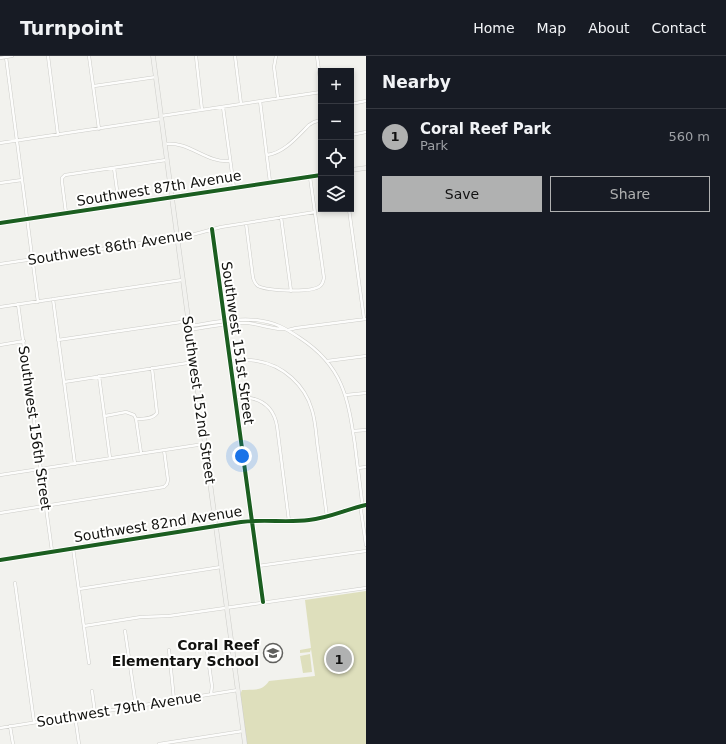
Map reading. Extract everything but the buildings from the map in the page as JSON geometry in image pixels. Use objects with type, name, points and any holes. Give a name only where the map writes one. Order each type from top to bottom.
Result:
[{"type":"street","points":[[0,58],[12,56]]},
{"type":"street","points":[[48,56],[58,135]]},
{"type":"street","points":[[89,56],[99,129]]},
{"type":"street","name":"Southwest 152nd Street","points":[[153,56],[245,744]]},
{"type":"street","points":[[196,56],[202,110]]},
{"type":"street","points":[[235,56],[241,104]]},
{"type":"street","points":[[276,56],[274,67],[278,98]]},
{"type":"street","points":[[317,56],[319,68]]},
{"type":"street","points":[[6,57],[38,302]]},
{"type":"street","points":[[94,86],[156,77]]},
{"type":"street","points":[[0,144],[99,129],[202,110],[318,92]]},
{"type":"street","points":[[260,101],[270,182]]},
{"type":"street","points":[[354,103],[366,101]]},
{"type":"street","points":[[224,107],[234,188]]},
{"type":"street","points":[[267,155],[277,153],[282,150],[308,125],[318,121]]},
{"type":"street","points":[[354,134],[366,132]]},
{"type":"street","points":[[164,144],[179,144],[214,160],[230,161]]},
{"type":"street","points":[[66,213],[62,184],[63,177],[68,174],[166,160]]},
{"type":"street","points":[[114,168],[119,205]]},
{"type":"street","points":[[354,170],[366,168]]},
{"type":"street","name":"Southwest 87th Avenue","points":[[0,223],[318,175]]},
{"type":"street","points":[[246,223],[253,278],[258,286],[291,291],[316,288],[322,284],[324,278],[310,176]]},
{"type":"street","points":[[0,183],[22,180]]},
{"type":"street","name":"Southwest 86th Avenue","points":[[0,264],[177,238],[194,235],[212,229],[315,212]]},
{"type":"street","points":[[288,330],[365,319],[349,212]]},
{"type":"street","points":[[281,218],[291,291]]},
{"type":"street","name":"Southwest 151st Street","points":[[212,229],[264,602]]},
{"type":"street","points":[[0,307],[182,280]]},
{"type":"street","points":[[53,299],[75,464]]},
{"type":"street","name":"Southwest 156th Street","points":[[18,304],[52,551]]},
{"type":"street","points":[[58,340],[188,320]]},
{"type":"street","points":[[189,328],[224,322],[257,320],[282,326],[285,329]]},
{"type":"street","points":[[189,328],[247,323],[285,329],[314,348],[327,361],[338,378],[346,396],[353,431],[364,506],[366,545]]},
{"type":"street","points":[[0,345],[24,341]]},
{"type":"street","points":[[327,361],[366,356]]},
{"type":"street","points":[[230,361],[253,360],[270,364],[293,378],[304,392],[312,408],[327,517]]},
{"type":"street","points":[[64,382],[194,362]]},
{"type":"street","points":[[136,419],[152,418],[157,414],[152,368]]},
{"type":"street","points":[[99,376],[110,458]]},
{"type":"street","points":[[346,396],[366,393]]},
{"type":"street","points":[[235,397],[249,397],[257,399],[267,405],[274,414],[277,426],[289,521]]},
{"type":"street","points":[[105,416],[126,412],[133,414],[136,419],[140,454]]},
{"type":"street","points":[[353,431],[366,430]]},
{"type":"street","points":[[0,476],[205,444]]},
{"type":"street","points":[[0,513],[161,488],[167,485],[168,480],[164,450]]},
{"type":"street","points":[[358,468],[366,467]]},
{"type":"street","name":"Southwest 82nd Avenue","points":[[0,560],[252,521],[307,521],[327,517],[364,506]]},
{"type":"street","points":[[73,548],[89,663]]},
{"type":"street","points":[[258,566],[366,551]]},
{"type":"street","points":[[79,589],[221,567]]},
{"type":"street","points":[[15,583],[34,722]]},
{"type":"street","points":[[84,626],[142,617],[162,617],[366,588]]},
{"type":"street","points":[[125,631],[136,706]]},
{"type":"street","points":[[206,644],[213,694]]},
{"type":"street","points":[[169,650],[175,700]]},
{"type":"street","name":"Southwest 79th Avenue","points":[[0,728],[238,690]]},
{"type":"street","points":[[92,691],[94,713]]},
{"type":"street","points":[[75,716],[79,744]]},
{"type":"street","points":[[10,726],[13,744]]},
{"type":"street","points":[[159,744],[243,731]]},
{"type":"green space","points":[[366,591],[366,744],[247,744],[240,695],[242,690],[254,690],[263,687],[269,681],[315,676],[311,649],[310,652],[300,653],[300,650],[311,648],[305,600]]},
{"type":"green space","points":[[310,654],[312,672],[303,673],[300,656]]},
{"type":"cycle path","points":[[0,223],[318,175]]},
{"type":"cycle path","points":[[212,229],[263,602]]},
{"type":"cycle path","points":[[0,560],[241,522],[301,521],[316,519],[366,505]]},
{"type":"place","name":"Coral Reef Elementary School","points":[[273,653]]},
{"type":"place","name":"Coral Reef Park","points":[[339,659]]}]
